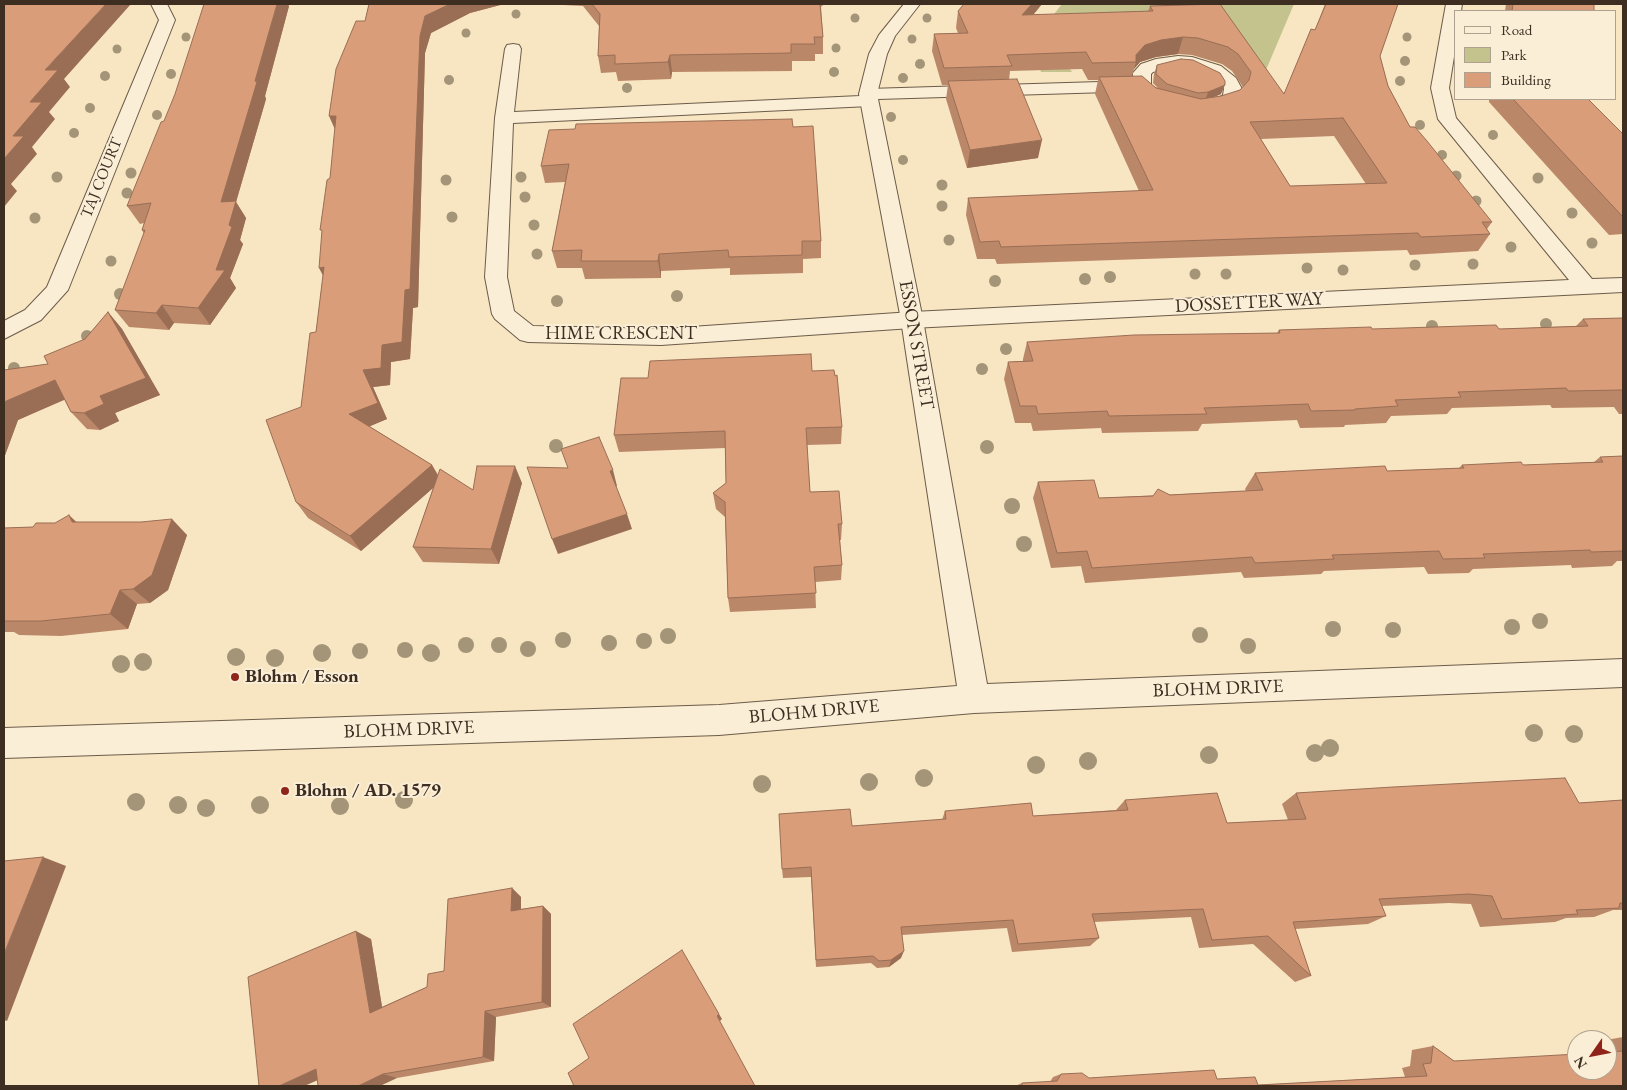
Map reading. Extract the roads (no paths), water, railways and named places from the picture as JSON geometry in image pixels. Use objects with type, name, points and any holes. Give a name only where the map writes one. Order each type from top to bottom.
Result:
[{"type":"street","name":"TAJ COURT","points":[[4,331],[33,315],[57,290],[166,20],[159,4]]},
{"type":"street","name":"ESSON STREET","points":[[912,4],[887,35],[878,54],[869,97],[912,320],[974,699]]},
{"type":"street","points":[[1454,4],[1440,88],[1447,119],[1586,286]]},
{"type":"street","name":"HIME CRESCENT","points":[[513,49],[504,118],[496,277],[503,314],[528,334],[661,337],[912,320]]},
{"type":"street","points":[[1142,86],[1142,73],[1148,68],[1156,64],[1178,61],[1192,62],[1215,70],[1230,82],[1233,89],[1232,96],[1219,106],[1208,108],[1181,107]]},
{"type":"street","points":[[504,118],[869,97],[1142,86],[1157,99]]},
{"type":"street","name":"DOSSETTER WAY","points":[[912,320],[1623,285]]},
{"type":"street","name":"BLOHM DRIVE","points":[[4,743],[718,720],[974,699],[1623,673]]},
{"type":"place","name":"Blohm / Esson","points":[[235,677]]},
{"type":"place","name":"Blohm / AD. 1579","points":[[285,791]]}]
